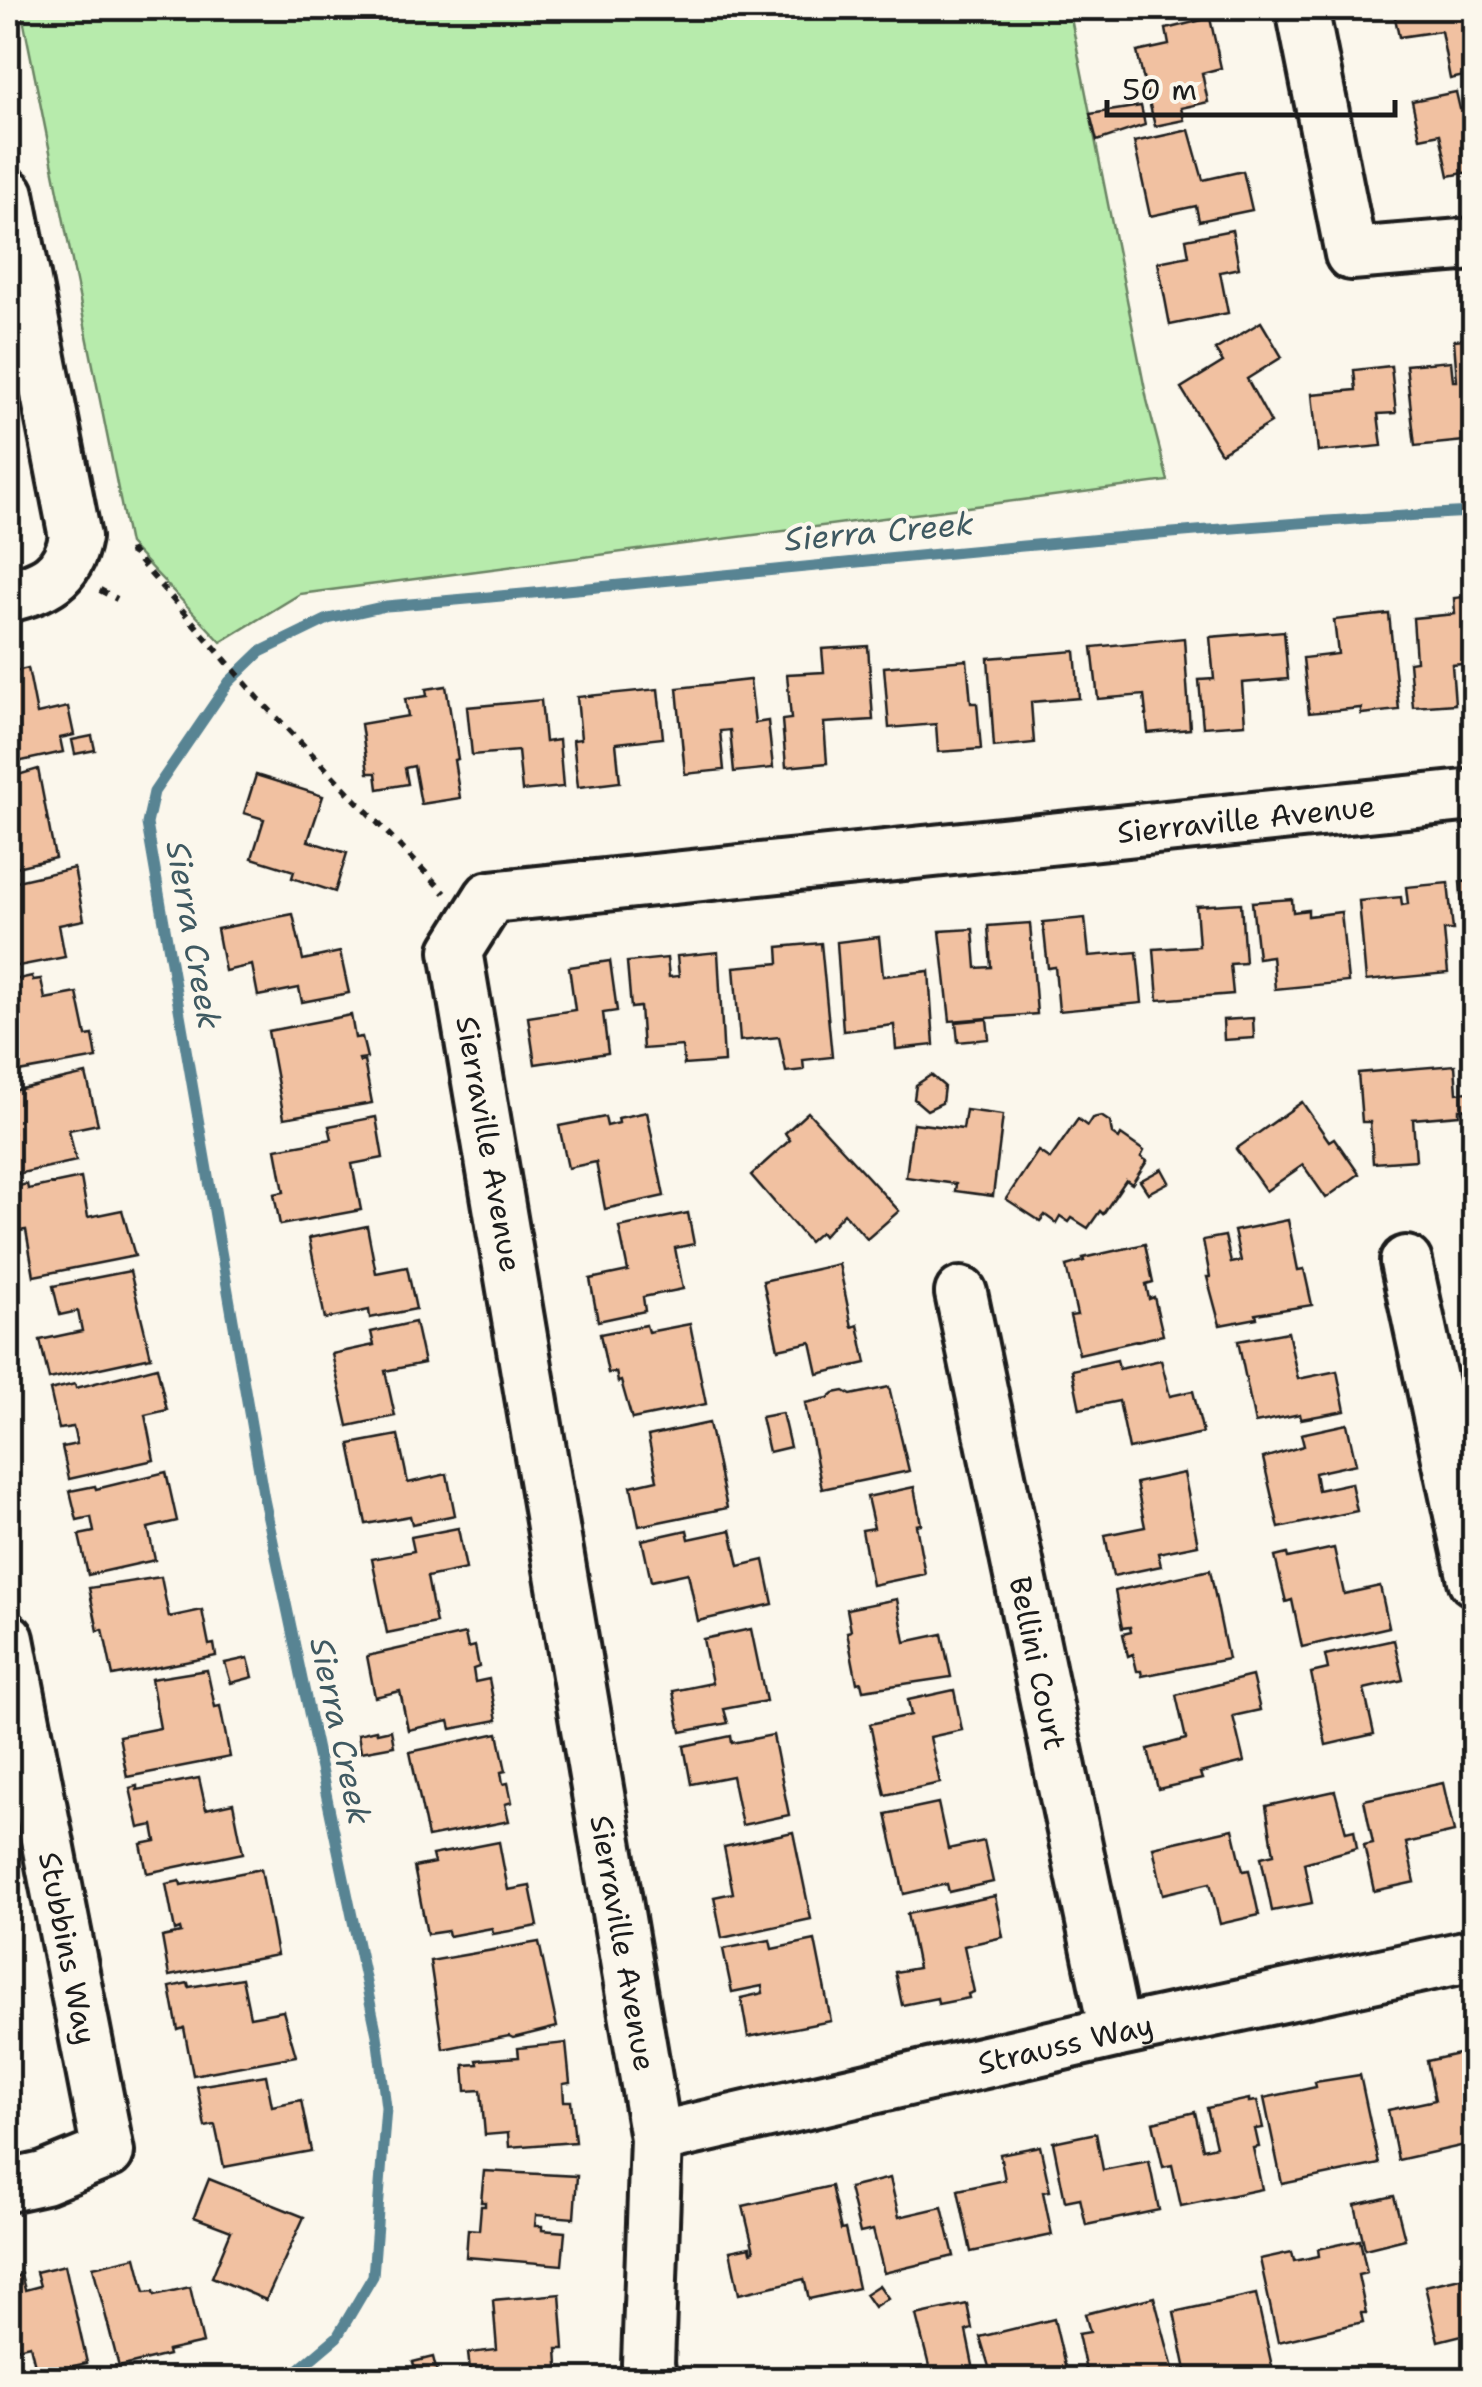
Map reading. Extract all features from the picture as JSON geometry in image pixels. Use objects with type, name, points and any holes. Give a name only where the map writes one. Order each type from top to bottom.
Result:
[{"type":"street","points":[[1302,8],[1351,254],[1474,244]]},
{"type":"street","points":[[8,194],[74,520],[72,554],[64,569],[38,589],[8,596]]},
{"type":"street","name":"Sierraville Avenue","points":[[651,2380],[648,2364],[656,2138],[456,951],[490,897],[1474,795]]},
{"type":"street","points":[[1406,1262],[1474,1580]]},
{"type":"street","name":"Bellini Court","points":[[961,1294],[1115,2032]]},
{"type":"street","name":"Stubbins Way","points":[[8,1640],[108,2152],[44,2178],[8,2186]]},
{"type":"street","name":"Strauss Way","points":[[656,2138],[1115,2032],[1474,1955]]},
{"type":"path","points":[[128,553],[132,552],[258,698],[474,923]]},
{"type":"green space","points":[[21,8],[1069,8],[1147,400],[1168,481],[300,594],[221,642],[129,544]]},
{"type":"building","points":[[1155,8],[1193,8],[1156,15]]},
{"type":"building","points":[[1393,8],[1474,8],[1474,74],[1450,79],[1441,31],[1399,37]]},
{"type":"building","points":[[1210,18],[1221,68],[1202,73],[1208,102],[1181,108],[1184,120],[1155,126],[1137,52],[1169,45],[1166,29]]},
{"type":"building","points":[[1456,92],[1460,109],[1474,106],[1474,171],[1449,176],[1440,134],[1420,138],[1412,101]]},
{"type":"building","points":[[1141,106],[1145,125],[1097,141],[1090,114]]},
{"type":"building","points":[[1189,130],[1203,180],[1243,171],[1252,210],[1199,221],[1196,206],[1150,216],[1134,142]]},
{"type":"building","points":[[1232,230],[1239,268],[1220,272],[1228,313],[1170,325],[1158,262],[1189,256],[1186,239]]},
{"type":"building","points":[[1261,322],[1282,357],[1247,379],[1271,423],[1221,453],[1181,388],[1223,362],[1215,350]]},
{"type":"building","points":[[1474,338],[1474,440],[1415,446],[1406,365],[1451,361],[1453,381],[1457,381],[1454,340]]},
{"type":"building","points":[[1391,366],[1396,413],[1378,414],[1382,446],[1318,452],[1312,394],[1356,390],[1354,370]]},
{"type":"building","points":[[1474,596],[1474,663],[1452,665],[1455,704],[1413,707],[1409,662],[1416,661],[1413,618],[1455,614],[1454,598]]},
{"type":"building","points":[[1389,614],[1399,710],[1361,714],[1361,708],[1309,713],[1303,658],[1338,654],[1334,620]]},
{"type":"building","points":[[1284,631],[1288,679],[1242,683],[1245,724],[1203,727],[1199,680],[1214,679],[1210,637]]},
{"type":"building","points":[[1184,638],[1190,729],[1148,733],[1144,695],[1098,699],[1092,647]]},
{"type":"building","points":[[868,646],[873,720],[824,723],[827,763],[786,767],[782,720],[791,719],[787,674],[824,672],[822,649]]},
{"type":"building","points":[[1075,651],[1079,698],[1031,702],[1034,743],[994,747],[988,658]]},
{"type":"building","points":[[967,660],[971,703],[977,703],[981,749],[938,752],[936,724],[889,728],[884,667]]},
{"type":"building","points":[[28,668],[37,714],[68,707],[74,735],[60,738],[63,752],[8,764],[8,673]]},
{"type":"building","points":[[750,680],[755,723],[768,721],[773,768],[734,772],[730,730],[720,731],[724,770],[685,774],[677,688]]},
{"type":"building","points":[[446,686],[460,798],[421,804],[414,766],[405,768],[408,784],[378,789],[376,773],[368,773],[361,724],[408,716],[405,699],[427,696],[426,689]]},
{"type":"building","points":[[658,689],[663,738],[616,743],[620,782],[578,787],[573,740],[581,739],[577,697]]},
{"type":"building","points":[[541,700],[545,742],[559,740],[563,787],[522,791],[518,751],[472,755],[467,707]]},
{"type":"building","points":[[92,736],[95,750],[75,754],[72,740]]},
{"type":"building","points":[[38,769],[55,858],[8,869],[8,778]]},
{"type":"building","points":[[256,775],[323,796],[308,841],[347,853],[335,892],[292,878],[294,871],[252,858],[264,819],[244,813]]},
{"type":"building","points":[[74,868],[84,920],[59,925],[65,957],[8,968],[8,883]]},
{"type":"building","points":[[1474,881],[1474,945],[1473,928],[1464,929],[1460,882]]},
{"type":"building","points":[[1448,883],[1453,930],[1444,930],[1448,973],[1366,981],[1359,901],[1401,897],[1402,905],[1408,904],[1406,887]]},
{"type":"building","points":[[1292,899],[1293,912],[1308,910],[1308,916],[1341,912],[1348,982],[1275,989],[1272,956],[1258,958],[1252,902]]},
{"type":"building","points":[[1241,903],[1245,963],[1230,964],[1233,994],[1158,1000],[1154,949],[1199,946],[1196,906]]},
{"type":"building","points":[[293,914],[303,960],[340,952],[349,993],[302,1002],[299,988],[258,996],[252,965],[225,971],[217,929]]},
{"type":"building","points":[[1085,918],[1089,956],[1137,952],[1142,1003],[1059,1011],[1055,967],[1048,968],[1043,922]]},
{"type":"building","points":[[1030,923],[1037,1014],[950,1021],[940,931],[973,929],[976,968],[991,967],[988,926]]},
{"type":"building","points":[[879,937],[883,976],[929,971],[934,1045],[896,1049],[894,1025],[843,1031],[837,942]]},
{"type":"building","points":[[821,943],[832,1057],[803,1060],[804,1070],[786,1072],[779,1037],[740,1041],[734,967],[779,963],[778,947]]},
{"type":"building","points":[[718,952],[724,1062],[684,1065],[682,1046],[643,1049],[640,1007],[631,1008],[627,962],[667,958],[669,977],[679,976],[677,956]]},
{"type":"building","points":[[610,961],[617,1011],[603,1013],[608,1053],[535,1064],[528,1017],[575,1010],[569,967]]},
{"type":"building","points":[[32,976],[33,980],[41,979],[45,999],[77,993],[86,1036],[93,1035],[97,1058],[8,1074],[8,986],[15,985],[14,980]]},
{"type":"building","points":[[351,1015],[355,1038],[362,1037],[367,1058],[359,1059],[364,1061],[372,1103],[284,1118],[268,1031]]},
{"type":"building","points":[[1253,1018],[1254,1038],[1224,1040],[1223,1020]]},
{"type":"building","points":[[987,1019],[989,1039],[958,1042],[956,1022]]},
{"type":"building","points":[[1455,1065],[1457,1093],[1469,1092],[1470,1108],[1459,1109],[1459,1115],[1413,1119],[1416,1160],[1373,1163],[1370,1122],[1362,1122],[1358,1073]]},
{"type":"building","points":[[86,1074],[98,1124],[69,1130],[76,1161],[8,1176],[8,1135],[13,1133],[11,1118],[8,1119],[8,1092]]},
{"type":"building","points":[[931,1075],[944,1086],[942,1103],[927,1110],[914,1099],[916,1085]]},
{"type":"building","points":[[1302,1102],[1329,1141],[1334,1138],[1359,1174],[1326,1198],[1303,1165],[1266,1191],[1236,1149]]},
{"type":"building","points":[[966,1110],[1003,1115],[993,1196],[955,1191],[956,1184],[906,1177],[913,1123],[963,1129]]},
{"type":"building","points":[[647,1112],[664,1196],[605,1209],[596,1162],[568,1168],[559,1126],[605,1117],[607,1126],[619,1123],[618,1118]]},
{"type":"building","points":[[808,1112],[899,1211],[867,1239],[844,1213],[823,1236],[820,1232],[809,1242],[751,1175],[790,1140],[785,1133]]},
{"type":"building","points":[[1101,1116],[1110,1122],[1112,1134],[1119,1139],[1121,1135],[1144,1151],[1141,1157],[1147,1161],[1132,1184],[1126,1180],[1103,1214],[1100,1211],[1088,1228],[1060,1216],[1056,1223],[1045,1215],[1040,1221],[1006,1199],[1038,1151],[1050,1159],[1078,1119],[1087,1126],[1092,1118]]},
{"type":"building","points":[[376,1117],[383,1158],[352,1164],[361,1210],[280,1225],[274,1194],[284,1192],[276,1149],[332,1139],[329,1126]]},
{"type":"building","points":[[1474,1136],[1474,1173],[1463,1169]]},
{"type":"building","points":[[1162,1169],[1169,1182],[1148,1193],[1140,1181]]},
{"type":"building","points":[[81,1178],[88,1217],[122,1210],[135,1256],[34,1276],[26,1230],[19,1231],[11,1188],[27,1184],[28,1189]]},
{"type":"building","points":[[688,1213],[694,1244],[675,1248],[683,1289],[643,1297],[645,1311],[598,1321],[590,1279],[628,1271],[619,1227]]},
{"type":"building","points":[[1288,1220],[1298,1270],[1304,1269],[1312,1305],[1256,1314],[1257,1318],[1220,1325],[1207,1277],[1203,1240],[1225,1236],[1231,1263],[1241,1261],[1234,1231]]},
{"type":"building","points":[[367,1226],[376,1273],[407,1267],[416,1309],[370,1318],[369,1310],[325,1319],[309,1238]]},
{"type":"building","points":[[1145,1244],[1153,1282],[1146,1284],[1149,1299],[1154,1297],[1163,1335],[1079,1354],[1070,1316],[1077,1315],[1066,1266],[1084,1261],[1083,1258]]},
{"type":"building","points":[[839,1264],[852,1327],[858,1325],[866,1363],[818,1374],[811,1342],[778,1349],[763,1281]]},
{"type":"building","points":[[130,1271],[151,1357],[49,1379],[40,1340],[82,1331],[78,1311],[60,1315],[53,1286]]},
{"type":"building","points":[[415,1322],[424,1363],[385,1371],[395,1416],[348,1426],[332,1354],[374,1345],[371,1332]]},
{"type":"building","points":[[690,1324],[706,1404],[632,1419],[621,1381],[618,1382],[616,1372],[608,1373],[600,1334],[646,1325],[648,1332]]},
{"type":"building","points":[[1288,1332],[1298,1379],[1337,1371],[1345,1411],[1255,1423],[1238,1341]]},
{"type":"building","points":[[1117,1360],[1119,1369],[1161,1360],[1170,1396],[1193,1391],[1203,1433],[1129,1449],[1119,1401],[1080,1409],[1072,1370]]},
{"type":"building","points":[[157,1367],[167,1410],[145,1415],[154,1460],[69,1479],[62,1447],[77,1444],[73,1427],[59,1429],[50,1390],[75,1384],[76,1388]]},
{"type":"building","points":[[889,1387],[909,1471],[822,1489],[805,1403],[844,1391],[851,1395]]},
{"type":"building","points":[[782,1413],[790,1447],[769,1452],[761,1417]]},
{"type":"building","points":[[709,1423],[727,1508],[639,1526],[631,1486],[657,1480],[648,1436]]},
{"type":"building","points":[[1347,1424],[1356,1464],[1315,1473],[1318,1490],[1351,1483],[1357,1511],[1279,1528],[1263,1458],[1304,1446],[1301,1434]]},
{"type":"building","points":[[398,1435],[408,1483],[447,1474],[455,1515],[412,1524],[410,1516],[366,1524],[350,1444]]},
{"type":"building","points":[[166,1472],[177,1521],[148,1528],[155,1560],[88,1575],[79,1535],[94,1532],[91,1517],[77,1520],[70,1491],[95,1486],[96,1489]]},
{"type":"building","points":[[1184,1473],[1198,1545],[1158,1553],[1161,1566],[1113,1576],[1105,1535],[1145,1527],[1136,1483]]},
{"type":"building","points":[[914,1487],[925,1574],[872,1585],[862,1530],[874,1528],[867,1497]]},
{"type":"building","points":[[458,1528],[466,1569],[427,1577],[436,1623],[387,1633],[372,1559],[414,1551],[411,1537]]},
{"type":"building","points":[[687,1530],[689,1539],[731,1530],[739,1566],[764,1560],[773,1604],[698,1621],[688,1573],[651,1581],[642,1540]]},
{"type":"building","points":[[1334,1548],[1344,1594],[1380,1586],[1389,1627],[1302,1647],[1292,1600],[1286,1602],[1275,1557]]},
{"type":"building","points":[[1210,1570],[1228,1659],[1142,1676],[1133,1654],[1128,1656],[1123,1634],[1131,1632],[1130,1627],[1122,1628],[1115,1591]]},
{"type":"building","points":[[161,1577],[169,1617],[202,1610],[209,1645],[214,1644],[216,1656],[113,1676],[89,1588]]},
{"type":"building","points":[[897,1599],[905,1642],[942,1634],[951,1677],[863,1690],[861,1682],[857,1683],[847,1632],[851,1631],[847,1609]]},
{"type":"building","points":[[751,1629],[766,1701],[724,1709],[728,1723],[681,1732],[673,1691],[712,1683],[703,1639]]},
{"type":"building","points":[[465,1634],[468,1648],[475,1646],[479,1667],[473,1669],[475,1682],[489,1679],[497,1720],[451,1729],[449,1721],[408,1730],[400,1691],[375,1697],[367,1656]]},
{"type":"building","points":[[1394,1640],[1403,1680],[1364,1689],[1374,1734],[1326,1745],[1311,1673],[1328,1669],[1325,1655]]},
{"type":"building","points":[[248,1658],[253,1677],[231,1683],[225,1663]]},
{"type":"building","points":[[207,1670],[215,1707],[220,1706],[230,1757],[127,1777],[119,1736],[160,1728],[151,1679]]},
{"type":"building","points":[[1252,1676],[1260,1710],[1233,1716],[1244,1762],[1200,1773],[1202,1779],[1158,1789],[1148,1749],[1186,1739],[1176,1695]]},
{"type":"building","points":[[954,1690],[962,1730],[930,1737],[940,1783],[885,1795],[870,1724],[911,1715],[908,1700]]},
{"type":"building","points":[[391,1730],[394,1746],[361,1752],[358,1734]]},
{"type":"building","points":[[498,1733],[506,1771],[501,1772],[503,1784],[508,1783],[512,1802],[505,1804],[509,1821],[428,1837],[410,1752]]},
{"type":"building","points":[[773,1735],[789,1815],[742,1825],[732,1776],[691,1784],[684,1746],[731,1736],[732,1743]]},
{"type":"building","points":[[199,1778],[206,1809],[233,1803],[243,1853],[147,1873],[141,1844],[156,1841],[153,1825],[139,1828],[130,1788]]},
{"type":"building","points":[[1443,1783],[1454,1832],[1406,1843],[1415,1882],[1374,1891],[1364,1845],[1373,1843],[1364,1800]]},
{"type":"building","points":[[1335,1791],[1346,1832],[1354,1830],[1357,1848],[1304,1863],[1312,1903],[1272,1911],[1261,1857],[1274,1854],[1266,1806]]},
{"type":"building","points":[[938,1803],[948,1849],[984,1841],[993,1882],[949,1892],[947,1884],[904,1894],[886,1814]]},
{"type":"building","points":[[1233,1829],[1243,1871],[1249,1870],[1259,1915],[1220,1924],[1210,1883],[1163,1894],[1153,1847]]},
{"type":"building","points":[[793,1832],[811,1919],[722,1938],[714,1897],[733,1893],[724,1847]]},
{"type":"building","points":[[499,1842],[508,1890],[530,1886],[538,1926],[493,1934],[492,1928],[449,1936],[448,1931],[427,1934],[414,1867],[434,1863],[432,1855]]},
{"type":"building","points":[[261,1869],[277,1955],[169,1976],[162,1937],[181,1933],[180,1929],[175,1931],[166,1884],[180,1881],[181,1885]]},
{"type":"building","points":[[995,1896],[1003,1937],[964,1946],[974,1992],[968,1994],[969,1998],[938,2004],[937,1998],[902,2005],[895,1972],[918,1968],[907,1914]]},
{"type":"building","points":[[770,1940],[772,1949],[815,1940],[831,2021],[748,2037],[741,1998],[763,1993],[762,1986],[732,1992],[723,1949]]},
{"type":"building","points":[[539,1942],[557,2027],[443,2049],[430,1961]]},
{"type":"building","points":[[242,1978],[250,2017],[283,2011],[296,2056],[193,2075],[184,2028],[178,2030],[170,1987]]},
{"type":"building","points":[[566,2043],[570,2083],[563,2084],[564,2101],[571,2101],[575,2142],[509,2147],[508,2133],[485,2135],[481,2090],[466,2091],[464,2065],[478,2064],[477,2060],[519,2057],[518,2048]]},
{"type":"building","points":[[1467,2052],[1474,2086],[1474,2099],[1469,2100],[1474,2143],[1398,2160],[1388,2110],[1435,2100],[1427,2061]]},
{"type":"building","points":[[266,2075],[272,2106],[301,2100],[311,2151],[224,2167],[215,2125],[205,2127],[197,2086]]},
{"type":"building","points":[[1360,2075],[1379,2164],[1282,2184],[1264,2098],[1316,2087],[1315,2082]]},
{"type":"building","points":[[1249,2099],[1257,2101],[1263,2128],[1255,2129],[1259,2147],[1253,2148],[1262,2189],[1181,2206],[1172,2165],[1163,2167],[1153,2122],[1195,2112],[1203,2149],[1216,2146],[1207,2108]]},
{"type":"building","points":[[1096,2133],[1103,2170],[1149,2161],[1159,2210],[1086,2225],[1080,2198],[1065,2201],[1053,2142]]},
{"type":"building","points":[[1040,2146],[1050,2191],[1043,2192],[1052,2235],[971,2252],[958,2190],[1005,2180],[1000,2154]]},
{"type":"building","points":[[484,2171],[577,2176],[574,2218],[536,2215],[535,2226],[565,2232],[562,2265],[466,2257],[468,2229],[479,2230],[481,2206],[485,2206],[481,2202]]},
{"type":"building","points":[[890,2178],[899,2217],[942,2207],[954,2256],[884,2273],[873,2230],[860,2233],[849,2188]]},
{"type":"building","points":[[209,2179],[304,2217],[266,2300],[212,2277],[231,2231],[194,2217]]},
{"type":"building","points":[[831,2186],[858,2288],[809,2299],[804,2279],[739,2294],[730,2251],[750,2247],[754,2251],[743,2206]]},
{"type":"building","points":[[1394,2196],[1405,2239],[1365,2249],[1355,2205]]},
{"type":"building","points":[[1360,2240],[1367,2273],[1358,2275],[1366,2313],[1361,2313],[1363,2322],[1278,2342],[1260,2259],[1292,2252],[1294,2261],[1319,2256],[1318,2249]]},
{"type":"building","points":[[136,2257],[145,2292],[154,2291],[155,2295],[190,2287],[203,2343],[119,2367],[93,2267]]},
{"type":"building","points":[[1473,2257],[1474,2332],[1438,2341],[1425,2286],[1465,2277],[1461,2260]]},
{"type":"building","points":[[65,2265],[87,2363],[37,2374],[30,2345],[8,2350],[8,2282],[21,2274],[25,2290],[40,2286],[36,2272]]},
{"type":"building","points":[[879,2285],[888,2298],[874,2307],[865,2294]]},
{"type":"building","points":[[560,2294],[564,2349],[557,2349],[559,2380],[471,2380],[468,2353],[497,2350],[493,2300]]},
{"type":"building","points":[[1256,2294],[1275,2380],[1225,2380],[1224,2376],[1188,2380],[1174,2312]]},
{"type":"building","points":[[1154,2297],[1176,2380],[1088,2380],[1078,2334],[1090,2332],[1085,2314]]},
{"type":"building","points":[[967,2304],[972,2329],[966,2331],[976,2380],[891,2380],[890,2374],[929,2366],[916,2315]]},
{"type":"building","points":[[1054,2319],[1068,2378],[1075,2376],[1076,2380],[993,2380],[980,2337]]},
{"type":"building","points":[[433,2357],[438,2377],[418,2380],[413,2362]]},
{"type":"building","points":[[796,2367],[798,2380],[737,2380],[737,2376],[755,2372],[756,2376]]},
{"type":"waterway","name":"Sierra Creek","points":[[286,2380],[337,2337],[373,2276],[386,2107],[377,2035],[264,1499],[147,824],[154,792],[229,682],[260,652],[328,619],[386,606],[1066,542],[1474,512]]}]
